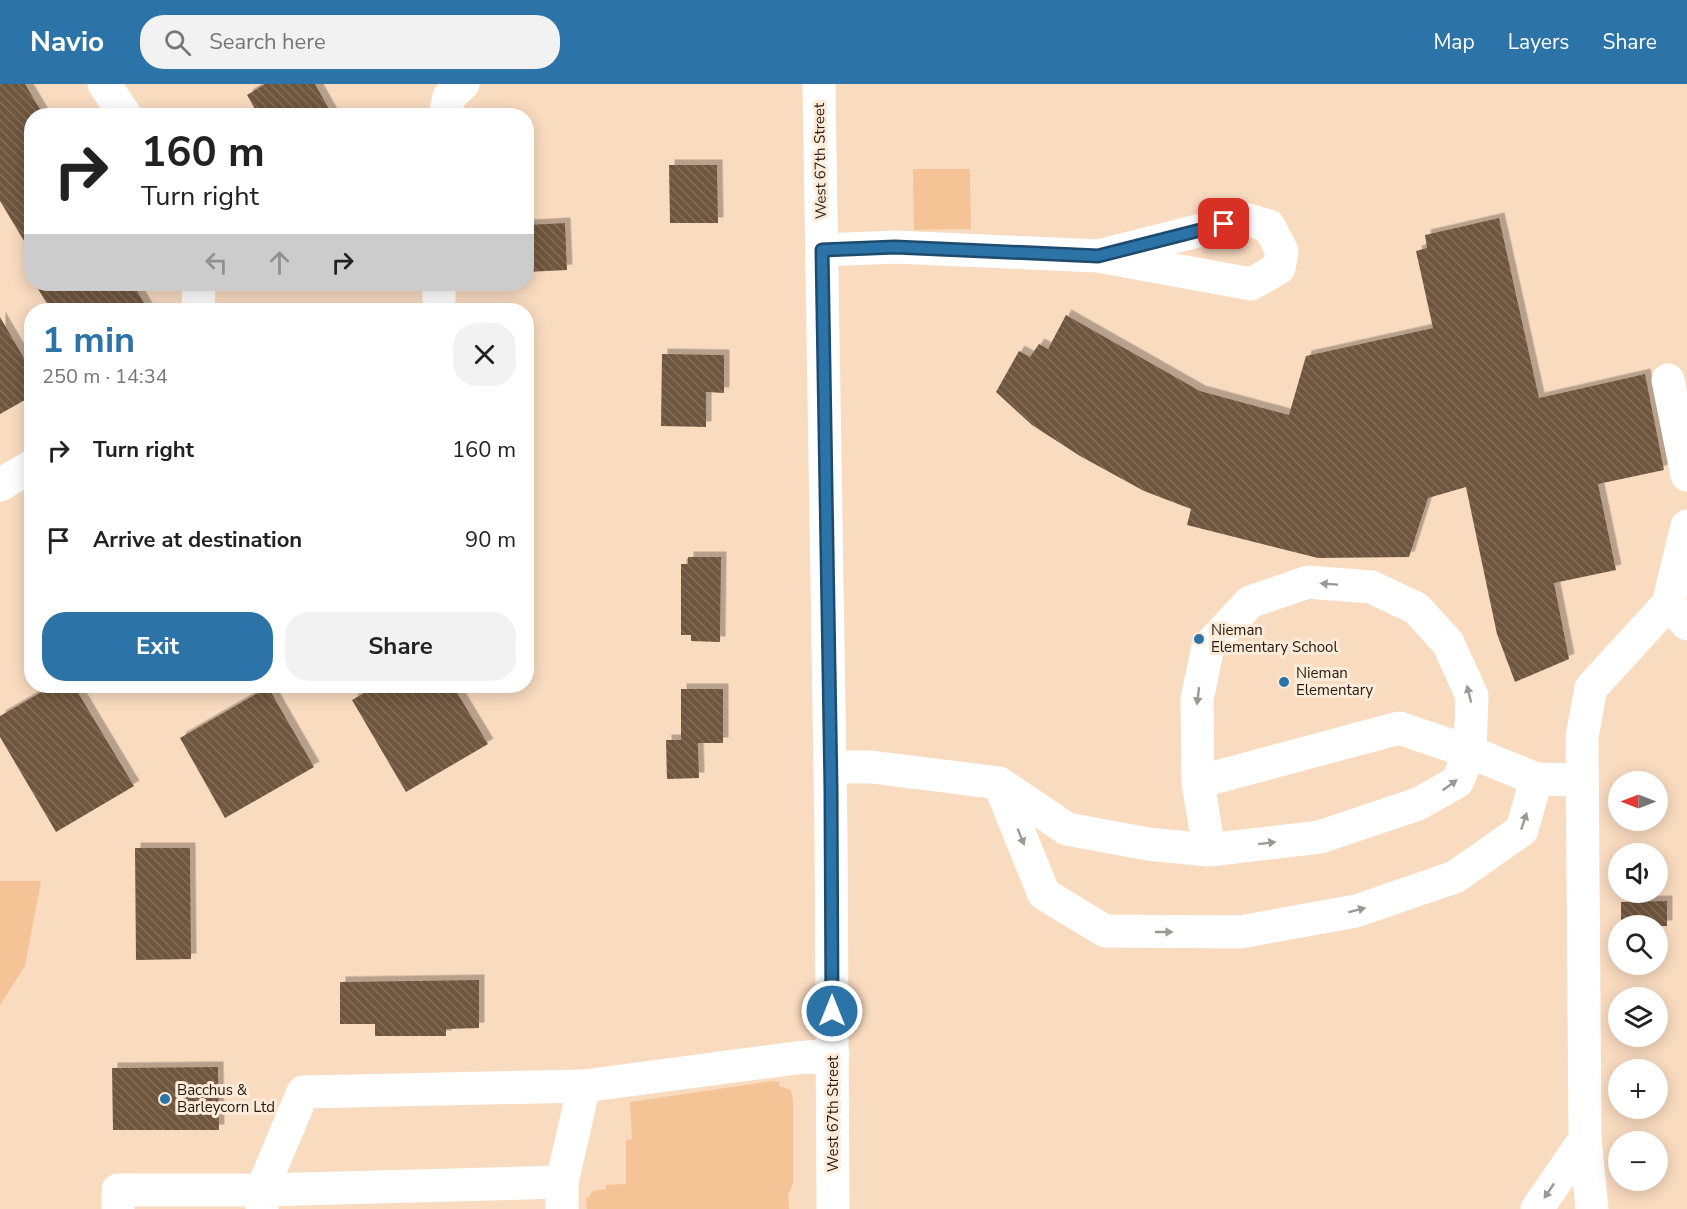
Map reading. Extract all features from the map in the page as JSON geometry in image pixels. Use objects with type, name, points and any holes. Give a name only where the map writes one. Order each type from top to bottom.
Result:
[{"type":"street","points":[[104,84],[120,108]]},
{"type":"street","points":[[447,108],[448,97],[463,84]]},
{"type":"street","name":"West 67th Street","points":[[819,84],[830,767],[833,1209]]},
{"type":"street","points":[[822,250],[895,247],[1098,256]]},
{"type":"street","points":[[1668,380],[1687,475]]},
{"type":"street","points":[[0,485],[24,471]]},
{"type":"street","points":[[1592,1209],[1585,1139],[1582,737],[1591,688],[1677,614],[1687,526]]},
{"type":"street","points":[[830,767],[871,767],[999,783],[1067,829],[1148,844],[1209,850],[1320,837],[1418,804],[1457,782],[1470,752],[1472,696],[1448,643],[1416,608],[1371,587],[1308,582],[1250,602],[1208,647],[1197,699],[1198,782],[1209,850]]},
{"type":"street","points":[[1198,782],[1399,728],[1470,752],[1536,779],[1582,780]]},
{"type":"street","points":[[999,783],[1044,894],[1106,931],[1240,932],[1356,911],[1455,877],[1522,830],[1536,779]]},
{"type":"street","points":[[262,1199],[303,1092],[584,1086],[832,1055]]},
{"type":"street","points":[[118,1209],[118,1190],[262,1199],[562,1196],[584,1086]]},
{"type":"street","points":[[1537,1209],[1585,1139]]},
{"type":"shaded area","points":[[913,169],[970,169],[971,229],[914,230]]},
{"type":"shaded area","points":[[0,881],[41,881],[25,966],[0,1005]]},
{"type":"shaded area","points":[[773,1081],[780,1082],[779,1086],[791,1090],[793,1101],[793,1184],[788,1195],[789,1209],[587,1209],[586,1198],[592,1191],[606,1189],[606,1185],[626,1184],[626,1140],[632,1139],[630,1102]]},
{"type":"building","points":[[0,84],[25,84],[39,108],[24,108],[24,241],[0,201]]},
{"type":"building","points":[[265,84],[315,84],[328,108],[254,108],[247,95]]},
{"type":"building","points":[[669,165],[717,165],[718,223],[670,223]]},
{"type":"building","points":[[1499,218],[1539,398],[1645,374],[1664,470],[1598,484],[1616,570],[1554,583],[1569,659],[1515,682],[1497,634],[1466,487],[1428,498],[1409,557],[1318,558],[1187,525],[1191,509],[1144,491],[1080,456],[1032,425],[996,392],[1019,351],[1030,357],[1039,344],[1048,349],[1066,315],[1200,391],[1289,415],[1306,356],[1433,328],[1416,251],[1427,248],[1425,235]]},
{"type":"building","points":[[565,223],[567,270],[534,272],[534,225]]},
{"type":"building","points":[[39,291],[137,291],[144,303],[47,303]]},
{"type":"building","points":[[0,317],[24,358],[24,400],[0,414]]},
{"type":"building","points":[[662,354],[724,355],[724,393],[706,392],[706,427],[661,426]]},
{"type":"building","points":[[688,557],[721,557],[720,642],[691,641],[691,635],[681,635],[681,564],[688,564]]},
{"type":"building","points":[[681,689],[723,689],[723,743],[698,743],[699,778],[667,779],[666,740],[681,740]]},
{"type":"building","points":[[40,693],[78,693],[134,786],[56,832],[0,737],[0,716]]},
{"type":"building","points":[[258,693],[271,693],[314,767],[225,818],[180,738]]},
{"type":"building","points":[[364,693],[457,693],[488,744],[406,792],[352,700]]},
{"type":"building","points":[[135,848],[190,848],[191,959],[136,960]]},
{"type":"building","points":[[1621,903],[1667,903],[1667,915],[1621,915]]},
{"type":"building","points":[[479,980],[479,1028],[446,1029],[446,1036],[375,1036],[375,1024],[340,1024],[340,982]]},
{"type":"building","name":"Bacchus & Barleycorn Ltd","points":[[218,1067],[219,1130],[113,1130],[112,1068]]},
{"type":"place","name":"Nieman Elementary School","points":[[1199,639]]},
{"type":"place","name":"Nieman Elementary","points":[[1284,682]]},
{"type":"place","name":"Bacchus & Barleycorn Ltd","points":[[165,1099]]},
{"type":"route","points":[[832,1011],[831,789],[822,250],[895,247],[1098,256],[1224,224]]}]
